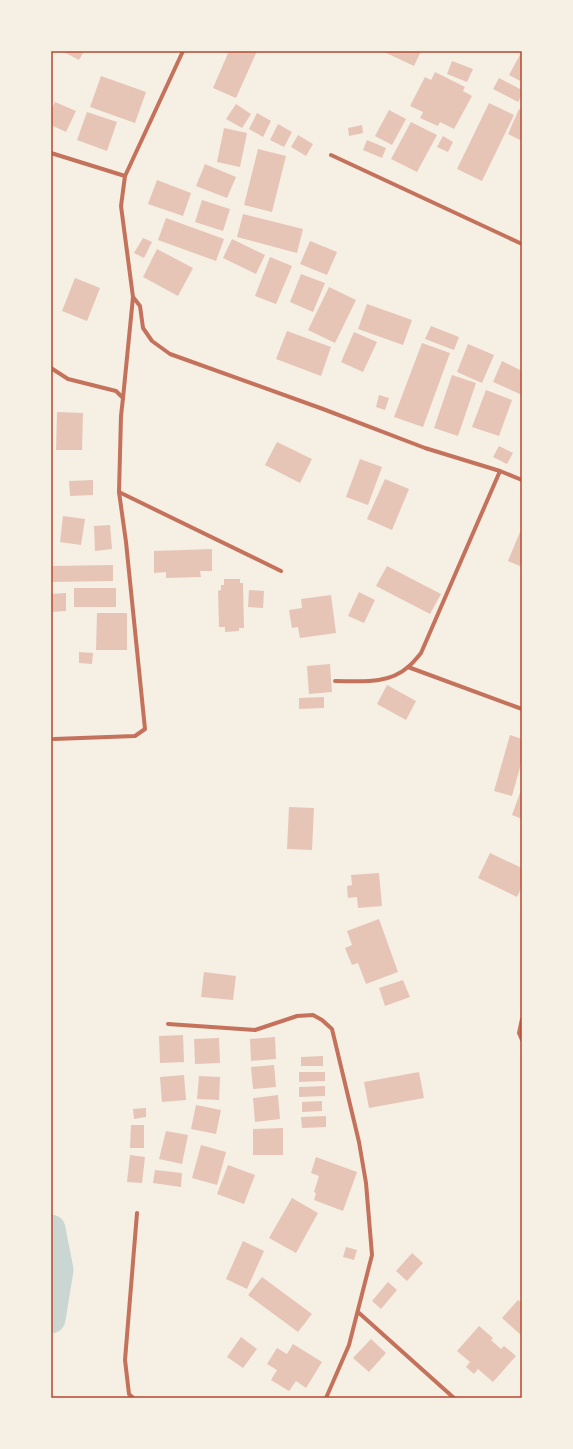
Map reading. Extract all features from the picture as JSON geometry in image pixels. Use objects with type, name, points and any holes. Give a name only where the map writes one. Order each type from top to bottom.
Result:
[{"type":"street","points":[[54,738],[135,736],[145,728],[126,542],[119,492],[121,416],[133,297],[121,206],[125,176],[183,51]]},
{"type":"street","points":[[51,153],[125,176]]},
{"type":"street","points":[[331,155],[522,244]]},
{"type":"street","points":[[133,297],[140,306],[143,328],[152,341],[170,354],[425,448],[500,471],[522,480]]},
{"type":"street","points":[[51,368],[68,379],[116,391],[123,398]]},
{"type":"street","points":[[335,681],[377,681],[395,676],[408,667],[421,653],[500,471]]},
{"type":"street","points":[[119,492],[281,571]]},
{"type":"street","points":[[408,667],[522,709]]},
{"type":"street","points":[[168,1024],[255,1030],[297,1016],[312,1015],[322,1020],[332,1029],[359,1142],[366,1183],[372,1255],[349,1345],[326,1398]]},
{"type":"street","points":[[522,1019],[519,1033],[522,1040]]},
{"type":"street","points":[[133,1398],[129,1394],[125,1360],[137,1213]]},
{"type":"street","points":[[358,1312],[454,1398]]},
{"type":"building","points":[[62,51],[84,51],[79,60]]},
{"type":"building","points":[[229,51],[257,51],[236,98],[213,88]]},
{"type":"building","points":[[382,51],[421,51],[414,66]]},
{"type":"building","points":[[522,51],[522,82],[509,75]]},
{"type":"building","points":[[452,61],[473,69],[467,82],[447,74]]},
{"type":"building","points":[[435,72],[465,87],[463,91],[472,96],[454,129],[440,122],[438,126],[420,118],[423,112],[410,106],[425,77],[431,80]]},
{"type":"building","points":[[101,76],[146,92],[135,123],[90,107]]},
{"type":"building","points":[[499,78],[522,90],[522,95],[518,102],[493,89]]},
{"type":"building","points":[[55,102],[76,111],[66,132],[51,125],[51,110]]},
{"type":"building","points":[[489,103],[514,115],[482,181],[457,169]]},
{"type":"building","points":[[236,104],[251,114],[242,128],[226,119]]},
{"type":"building","points":[[519,109],[522,110],[522,141],[508,134]]},
{"type":"building","points":[[389,110],[406,119],[392,145],[375,136]]},
{"type":"building","points":[[87,112],[117,122],[107,151],[77,140]]},
{"type":"building","points":[[257,113],[271,121],[263,137],[249,129]]},
{"type":"building","points":[[411,122],[437,135],[417,172],[391,159]]},
{"type":"building","points":[[278,124],[292,132],[284,147],[270,140]]},
{"type":"building","points":[[362,125],[363,133],[349,136],[348,128]]},
{"type":"building","points":[[224,128],[247,133],[240,167],[217,162]]},
{"type":"building","points":[[298,135],[313,144],[306,156],[291,147]]},
{"type":"building","points":[[443,136],[453,142],[448,152],[437,147]]},
{"type":"building","points":[[367,140],[386,148],[382,158],[363,150]]},
{"type":"building","points":[[258,149],[286,156],[272,212],[244,205]]},
{"type":"building","points":[[205,164],[236,177],[227,198],[196,186]]},
{"type":"building","points":[[157,180],[191,193],[183,216],[148,204]]},
{"type":"building","points":[[202,200],[230,209],[223,231],[195,222]]},
{"type":"building","points":[[243,214],[303,229],[297,253],[237,237]]},
{"type":"building","points":[[166,218],[224,239],[216,261],[158,240]]},
{"type":"building","points":[[143,238],[152,242],[144,258],[134,253]]},
{"type":"building","points":[[232,239],[265,255],[256,274],[223,258]]},
{"type":"building","points":[[310,241],[337,252],[327,275],[300,264]]},
{"type":"building","points":[[157,249],[193,268],[178,296],[143,277]]},
{"type":"building","points":[[270,257],[292,266],[276,304],[255,296]]},
{"type":"building","points":[[301,274],[325,283],[313,312],[290,302]]},
{"type":"building","points":[[75,278],[100,288],[87,321],[62,311]]},
{"type":"building","points":[[329,287],[356,300],[335,343],[308,330]]},
{"type":"building","points":[[367,304],[412,320],[403,345],[358,329]]},
{"type":"building","points":[[431,326],[459,337],[454,350],[425,339]]},
{"type":"building","points":[[287,331],[331,347],[321,376],[276,359]]},
{"type":"building","points":[[354,332],[377,342],[363,372],[341,362]]},
{"type":"building","points":[[422,343],[450,353],[423,427],[394,417]]},
{"type":"building","points":[[468,344],[494,355],[482,383],[457,372]]},
{"type":"building","points":[[502,361],[522,371],[522,395],[493,382]]},
{"type":"building","points":[[452,375],[476,383],[458,436],[434,428]]},
{"type":"building","points":[[486,390],[512,400],[499,436],[472,427]]},
{"type":"building","points":[[379,395],[389,398],[385,410],[376,407]]},
{"type":"building","points":[[57,412],[83,413],[82,450],[56,450]]},
{"type":"building","points":[[277,442],[312,459],[300,483],[265,465]]},
{"type":"building","points":[[499,446],[513,453],[507,464],[493,457]]},
{"type":"building","points":[[360,459],[382,467],[368,505],[346,497]]},
{"type":"building","points":[[385,479],[409,489],[392,530],[367,519]]},
{"type":"building","points":[[93,480],[93,495],[70,496],[69,481]]},
{"type":"building","points":[[63,516],[85,519],[81,545],[60,542]]},
{"type":"building","points":[[110,525],[112,549],[95,551],[94,526]]},
{"type":"building","points":[[522,527],[522,567],[508,561]]},
{"type":"building","points":[[212,549],[212,571],[200,571],[201,577],[166,578],[166,572],[154,573],[154,551]]},
{"type":"building","points":[[113,565],[113,581],[51,582],[51,566]]},
{"type":"building","points":[[387,566],[441,594],[430,614],[376,586]]},
{"type":"building","points":[[224,579],[240,579],[240,583],[243,583],[244,628],[239,628],[239,631],[225,632],[225,627],[219,627],[218,591],[221,590],[221,585],[224,585]]},
{"type":"building","points":[[74,588],[116,588],[116,607],[74,607]]},
{"type":"building","points":[[249,590],[264,591],[263,608],[248,607]]},
{"type":"building","points":[[359,592],[375,600],[364,623],[348,616]]},
{"type":"building","points":[[66,593],[66,611],[51,612],[51,594]]},
{"type":"building","points":[[331,595],[336,633],[300,638],[298,627],[292,628],[289,610],[302,608],[301,599]]},
{"type":"building","points":[[97,613],[127,613],[127,650],[96,650]]},
{"type":"building","points":[[79,652],[93,653],[92,664],[79,663]]},
{"type":"building","points":[[330,664],[332,692],[309,694],[307,666]]},
{"type":"building","points":[[387,685],[416,701],[406,720],[377,704]]},
{"type":"building","points":[[324,697],[324,708],[299,709],[299,698]]},
{"type":"building","points":[[510,735],[522,739],[522,760],[512,796],[494,791]]},
{"type":"building","points":[[522,787],[522,819],[512,815]]},
{"type":"building","points":[[289,807],[314,808],[312,850],[287,849]]},
{"type":"building","points":[[490,853],[522,868],[522,886],[517,897],[478,878]]},
{"type":"building","points":[[379,873],[382,906],[358,908],[357,897],[348,898],[347,886],[352,885],[351,875]]},
{"type":"building","points":[[379,919],[398,972],[366,984],[358,963],[352,965],[345,948],[352,945],[347,931]]},
{"type":"building","points":[[204,972],[236,976],[233,1000],[201,997]]},
{"type":"building","points":[[403,980],[410,997],[385,1006],[379,988]]},
{"type":"building","points":[[183,1035],[184,1062],[160,1063],[159,1036]]},
{"type":"building","points":[[275,1037],[276,1059],[251,1061],[250,1039]]},
{"type":"building","points":[[219,1038],[220,1063],[195,1064],[194,1039]]},
{"type":"building","points":[[323,1056],[323,1066],[301,1066],[301,1057]]},
{"type":"building","points":[[274,1065],[276,1087],[253,1089],[251,1067]]},
{"type":"building","points":[[299,1072],[325,1072],[325,1081],[299,1082]]},
{"type":"building","points":[[419,1072],[424,1098],[369,1108],[364,1082]]},
{"type":"building","points":[[184,1075],[186,1100],[162,1102],[160,1077]]},
{"type":"building","points":[[199,1076],[220,1077],[219,1100],[197,1099]]},
{"type":"building","points":[[325,1086],[325,1096],[299,1097],[299,1087]]},
{"type":"building","points":[[278,1095],[280,1119],[255,1122],[253,1098]]},
{"type":"building","points":[[322,1101],[322,1111],[302,1112],[302,1102]]},
{"type":"building","points":[[196,1105],[221,1110],[216,1134],[191,1129]]},
{"type":"building","points":[[146,1108],[146,1117],[134,1119],[133,1109]]},
{"type":"building","points":[[326,1116],[326,1127],[302,1128],[301,1117]]},
{"type":"building","points":[[131,1125],[144,1125],[144,1148],[130,1148]]},
{"type":"building","points":[[283,1128],[283,1155],[253,1155],[253,1129]]},
{"type":"building","points":[[166,1131],[188,1135],[182,1164],[159,1159]]},
{"type":"building","points":[[201,1145],[226,1152],[217,1185],[192,1178]]},
{"type":"building","points":[[130,1155],[145,1157],[142,1183],[127,1182]]},
{"type":"building","points":[[316,1157],[357,1172],[343,1211],[314,1200],[316,1193],[314,1192],[319,1176],[311,1173]]},
{"type":"building","points":[[228,1165],[255,1175],[244,1204],[217,1194]]},
{"type":"building","points":[[155,1170],[182,1173],[181,1187],[153,1183]]},
{"type":"building","points":[[292,1198],[318,1213],[296,1253],[269,1238]]},
{"type":"building","points":[[243,1241],[264,1251],[247,1289],[226,1279]]},
{"type":"building","points":[[346,1247],[357,1250],[354,1260],[343,1257]]},
{"type":"building","points":[[412,1253],[423,1263],[407,1281],[396,1271]]},
{"type":"building","points":[[262,1277],[312,1314],[298,1332],[248,1295]]},
{"type":"building","points":[[388,1282],[397,1290],[381,1309],[372,1301]]},
{"type":"building","points":[[518,1300],[522,1303],[522,1336],[502,1318]]},
{"type":"building","points":[[479,1326],[493,1338],[491,1340],[501,1349],[504,1346],[516,1356],[493,1382],[478,1369],[474,1374],[466,1367],[470,1362],[457,1351]]},
{"type":"building","points":[[241,1337],[257,1349],[243,1368],[227,1357]]},
{"type":"building","points":[[371,1339],[386,1353],[369,1372],[353,1358]]},
{"type":"building","points":[[293,1344],[322,1362],[306,1388],[296,1381],[289,1391],[271,1380],[277,1370],[267,1364],[277,1348],[287,1354]]},
{"type":"waterway","points":[[51,1229],[59,1270],[51,1319]]}]
